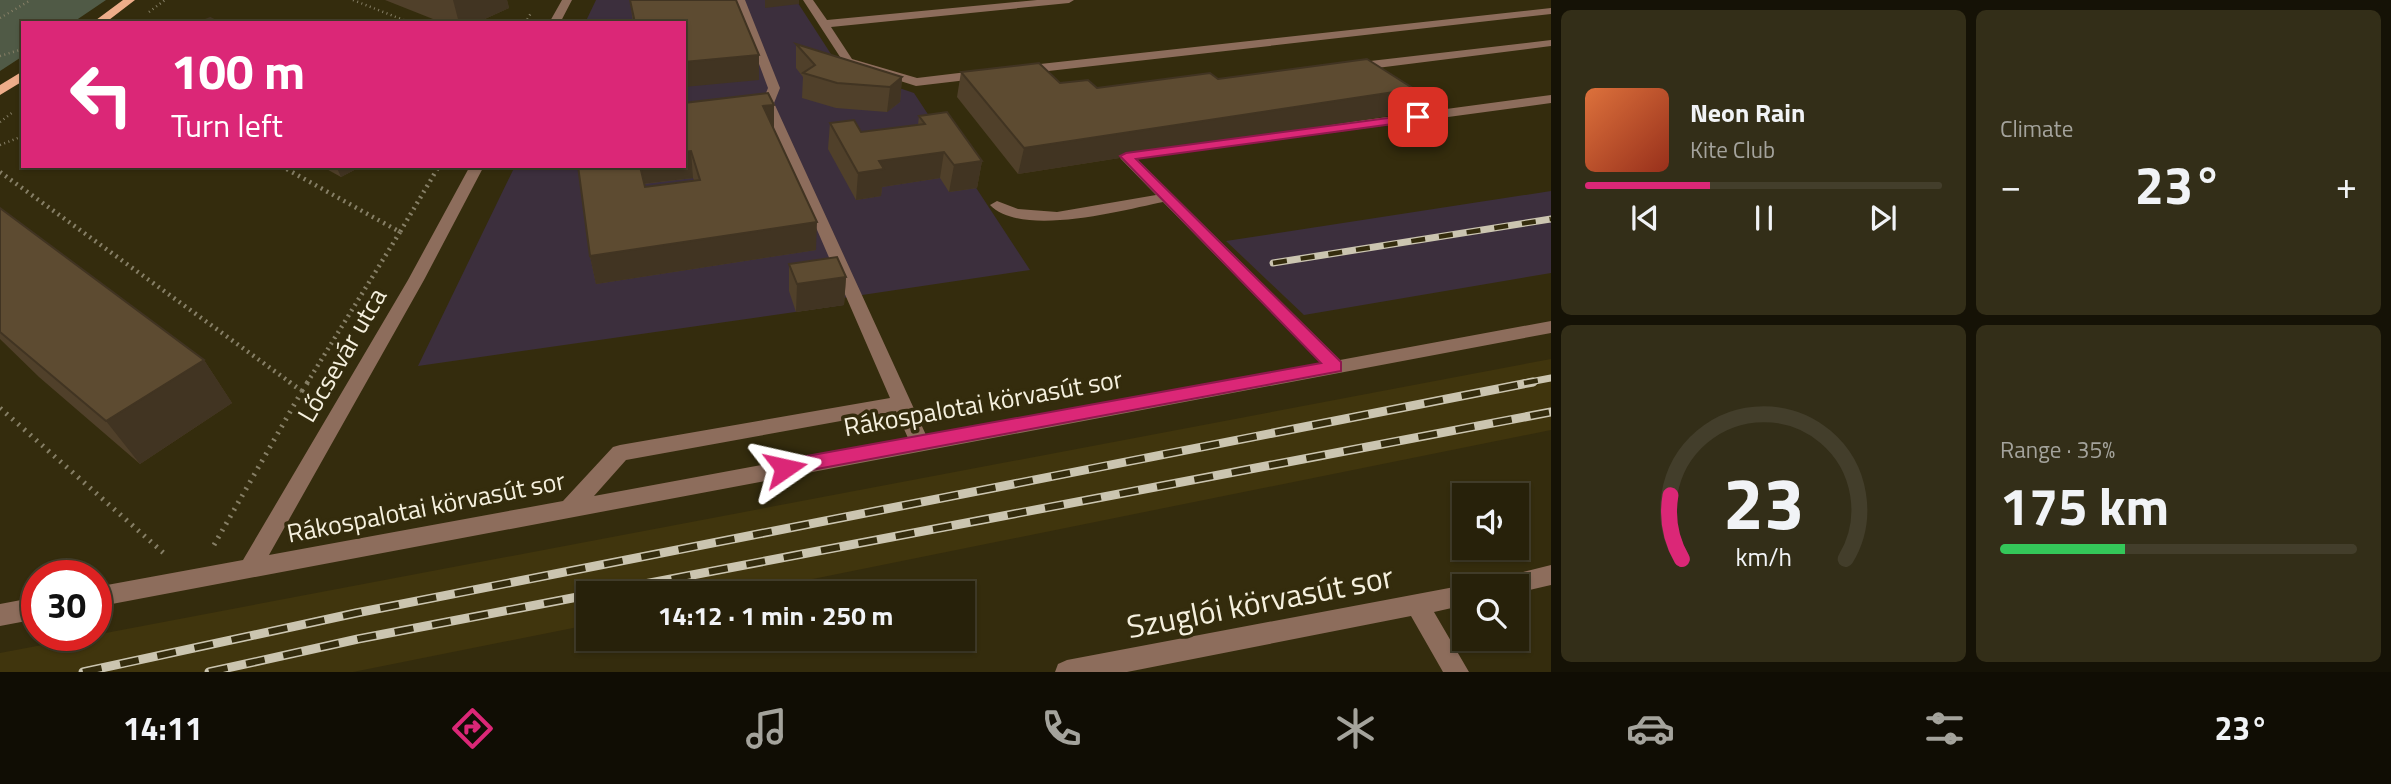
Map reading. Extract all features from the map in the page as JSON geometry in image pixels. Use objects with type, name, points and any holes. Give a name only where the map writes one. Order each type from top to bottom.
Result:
[{"type":"main road","points":[[100,21],[130,0]]},
{"type":"main road","points":[[0,91],[21,76]]},
{"type":"street","points":[[556,21],[567,0]]},
{"type":"street","points":[[740,0],[774,88],[768,103],[919,443]]},
{"type":"street","points":[[808,0],[848,61],[916,82],[993,73]]},
{"type":"street","points":[[824,24],[1069,0]]},
{"type":"street","points":[[1006,72],[1551,11]]},
{"type":"street","points":[[1335,69],[1551,43]]},
{"type":"street","points":[[1070,65],[1088,81]]},
{"type":"street","points":[[1335,366],[1126,156],[1551,99]]},
{"type":"street","name":"Lőcsevár utca","points":[[250,568],[410,291],[476,168]]},
{"type":"street","points":[[997,205],[1020,215],[1052,216],[1166,197]]},
{"type":"street","name":"Rákospalotai körvasút sor","points":[[112,594],[1551,327]]},
{"type":"street","points":[[570,508],[620,453],[901,403]]},
{"type":"street","points":[[1529,580],[1551,575]]},
{"type":"street","name":"Szuglói körvasút sor","points":[[1067,672],[1452,598]]},
{"type":"street","points":[[1419,606],[1457,672]]},
{"type":"street","points":[[0,615],[21,611]]},
{"type":"path","points":[[0,18],[31,0]]},
{"type":"path","points":[[354,0],[406,21]]},
{"type":"path","points":[[0,145],[21,136]]},
{"type":"path","points":[[285,168],[400,232]]},
{"type":"path","points":[[0,408],[194,579],[302,391],[438,168]]},
{"type":"path","points":[[0,172],[302,391]]},
{"type":"shaded area","points":[[596,0],[796,0],[840,68],[914,93],[1030,270],[842,298],[844,305],[418,366],[514,168],[686,168],[686,21],[586,21]]},
{"type":"shaded area","points":[[1551,191],[1551,273],[1304,315],[1226,241]]},
{"type":"shaded area","points":[[1551,359],[1551,430],[802,581],[576,581],[576,627],[353,672],[0,672],[0,653],[21,649],[112,651],[112,632]]},
{"type":"green space","points":[[0,0],[106,0],[75,21],[21,21],[21,57],[0,71]]},
{"type":"building","points":[[630,0],[736,0],[759,55],[686,62],[686,21],[635,21]]},
{"type":"building","points":[[796,44],[902,77],[890,87],[837,83],[803,73],[815,65]]},
{"type":"building","points":[[1367,59],[1414,89],[1024,148],[961,72],[1039,63],[1060,83],[1088,80],[1097,88],[1210,73],[1218,79]]},
{"type":"building","points":[[768,93],[774,105],[763,106],[817,222],[590,256],[578,168],[640,168],[645,187],[700,180],[691,151],[686,152],[686,103]]},
{"type":"building","points":[[947,112],[982,161],[954,165],[944,152],[879,161],[884,169],[858,173],[830,123],[854,120],[861,132],[925,124],[919,116]]},
{"type":"building","points":[[0,208],[204,360],[106,421],[0,332]]},
{"type":"building","points":[[837,257],[846,277],[797,284],[789,264]]},
{"type":"railway","points":[[1273,263],[1551,219]]},
{"type":"railway","points":[[1524,383],[1551,378]]},
{"type":"railway","points":[[83,672],[356,613],[1533,382]]},
{"type":"railway","points":[[660,581],[1551,412]]},
{"type":"railway","points":[[209,672],[358,639],[576,597]]},
{"type":"route","points":[[785,468],[1335,366],[1126,156],[1418,117]]}]
